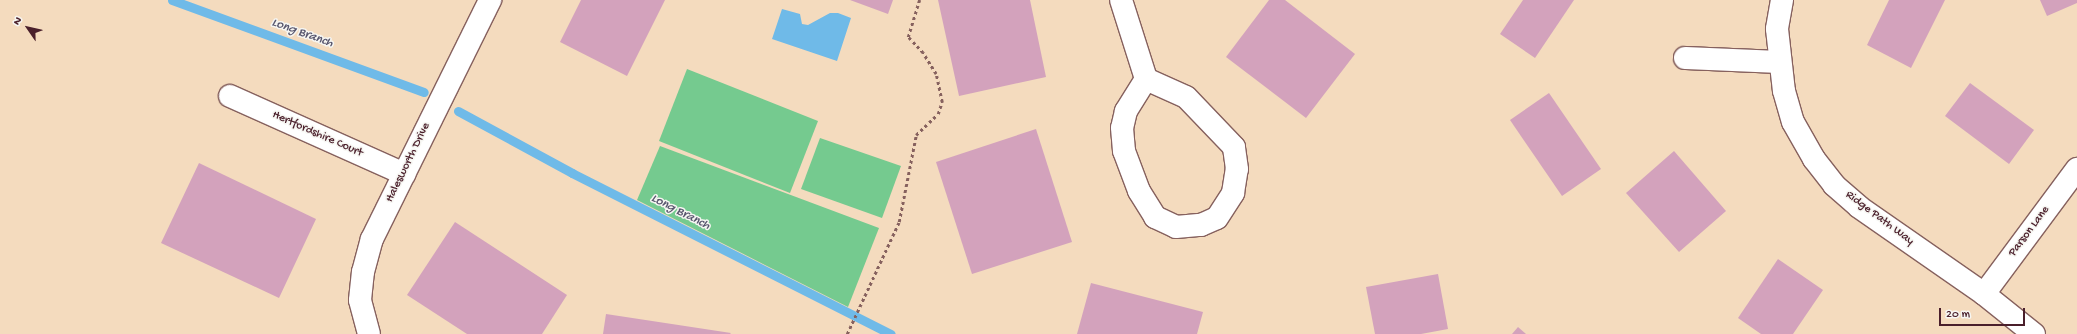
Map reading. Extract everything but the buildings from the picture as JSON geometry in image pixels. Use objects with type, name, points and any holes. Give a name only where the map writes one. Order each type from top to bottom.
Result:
[{"type":"street","name":"Halesworth Drive","points":[[369,334],[360,300],[363,272],[372,239],[490,0]]},
{"type":"street","points":[[1121,0],[1146,79],[1186,97],[1234,147],[1237,169],[1233,193],[1218,218],[1201,224],[1176,227],[1155,217],[1139,191],[1124,151],[1122,128],[1126,111],[1146,79]]},
{"type":"street","name":"Ridge Path Way","points":[[1782,0],[1777,29],[1784,91],[1794,122],[1814,160],[1834,185],[1859,207],[1984,294],[2034,334]]},
{"type":"street","points":[[1685,58],[1780,62]]},
{"type":"street","name":"Hertfordshire Court","points":[[230,96],[404,174]]},
{"type":"street","name":"Parson Lane","points":[[1984,294],[2077,169]]},
{"type":"path","points":[[847,334],[899,222],[916,135],[938,114],[942,102],[936,74],[923,53],[908,37],[919,0]]},
{"type":"green space","points":[[687,69],[818,121],[790,193],[659,141]]},
{"type":"green space","points":[[820,138],[901,166],[882,218],[801,189]]},
{"type":"green space","points":[[660,146],[879,228],[848,307],[637,200]]},
{"type":"water","points":[[782,9],[800,14],[802,24],[808,25],[830,13],[838,13],[851,18],[837,61],[772,39]]},
{"type":"waterway","name":"Long Branch","points":[[172,0],[424,92]]},
{"type":"waterway","name":"Long Branch","points":[[458,111],[572,173],[891,334]]}]
